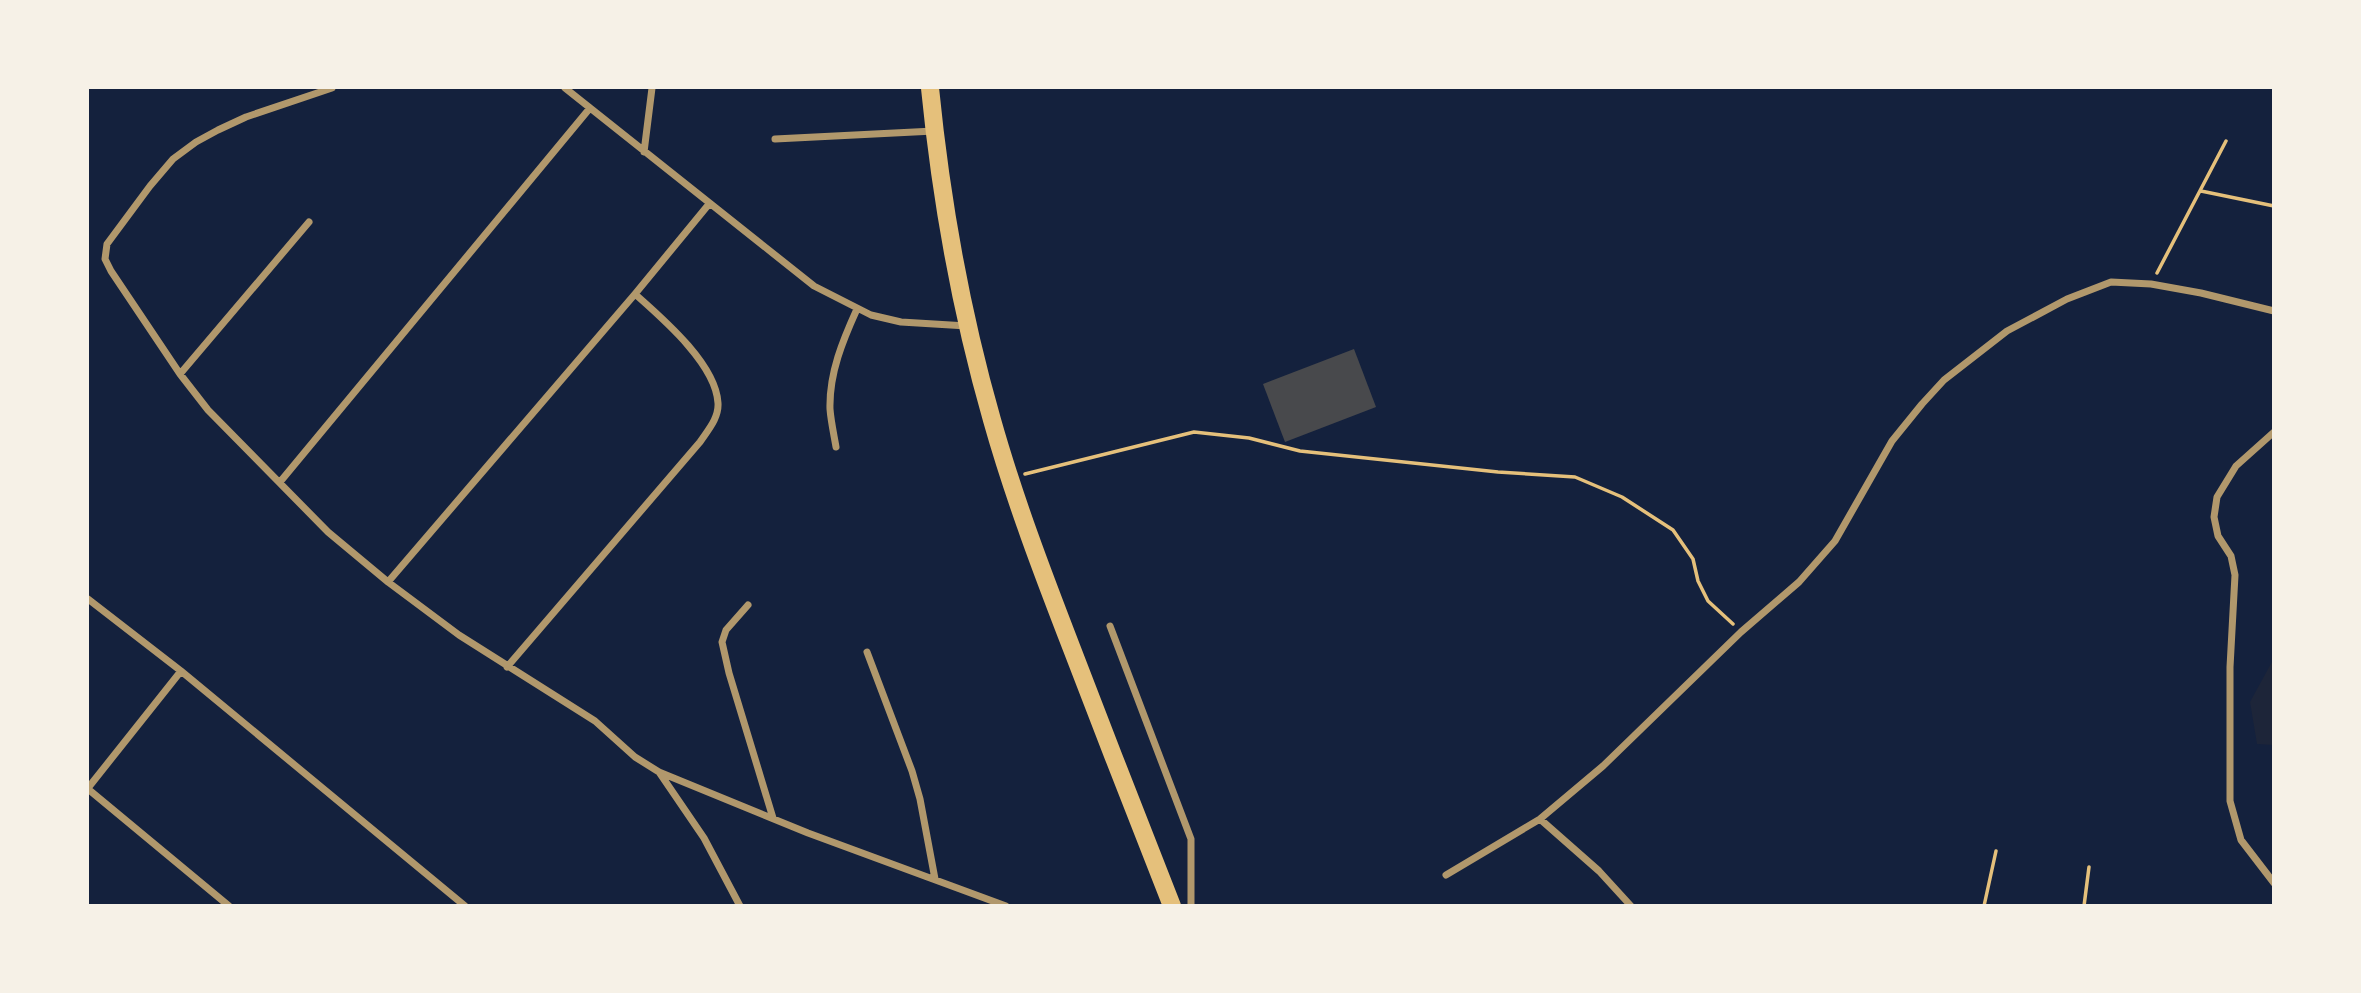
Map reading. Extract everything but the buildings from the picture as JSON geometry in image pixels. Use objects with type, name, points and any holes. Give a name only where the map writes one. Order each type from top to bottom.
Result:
[{"type":"main road","points":[[930,88],[934,131],[967,326],[1010,478],[1042,569],[1172,905]]},
{"type":"street","points":[[332,88],[246,117],[196,142],[173,159],[107,244],[105,259],[111,271],[180,374],[208,410],[328,532],[388,582],[507,667],[595,721],[635,757],[659,772],[773,818],[1006,905]]},
{"type":"street","points":[[565,88],[814,286],[871,315],[901,322],[967,326]]},
{"type":"street","points":[[644,152],[652,88]]},
{"type":"street","points":[[280,482],[590,108]]},
{"type":"street","points":[[775,139],[934,131]]},
{"type":"street","points":[[388,582],[709,204]]},
{"type":"street","points":[[180,374],[309,222]]},
{"type":"street","points":[[1446,875],[1540,819],[1602,766],[1741,632],[1799,582],[1835,541],[1892,441],[1944,380],[2007,331],[2067,299],[2111,282],[2151,284],[2273,311]]},
{"type":"street","points":[[507,667],[700,443],[715,420],[718,402],[701,361],[670,325],[635,294]]},
{"type":"street","points":[[835,447],[830,409],[832,379],[843,339],[857,309]]},
{"type":"street","points":[[2273,432],[2235,466],[2217,497],[2214,517],[2218,536],[2231,556],[2235,575],[2230,667],[2230,801],[2241,841],[2273,883]]},
{"type":"street","points":[[88,598],[181,671],[465,905]]},
{"type":"street","points":[[748,605],[726,630],[722,642],[773,818]]},
{"type":"street","points":[[1110,626],[1191,839],[1191,905]]},
{"type":"street","points":[[867,652],[912,771],[935,879]]},
{"type":"street","points":[[181,671],[88,788],[229,905]]},
{"type":"street","points":[[659,772],[704,838],[740,905]]},
{"type":"street","points":[[1540,819],[1599,871],[1631,905]]},
{"type":"path","points":[[2151,284],[2226,141]]},
{"type":"path","points":[[2201,191],[2273,206]]},
{"type":"path","points":[[1010,478],[1194,432],[1249,438],[1313,453],[1497,472],[1575,477],[1622,497],[1672,530],[1693,559],[1698,581],[1708,601],[1741,632]]},
{"type":"path","points":[[1984,905],[1996,851]]},
{"type":"path","points":[[2084,905],[2089,867]]},
{"type":"shaded area","points":[[2273,660],[2273,745],[2257,744],[2250,702]]}]
